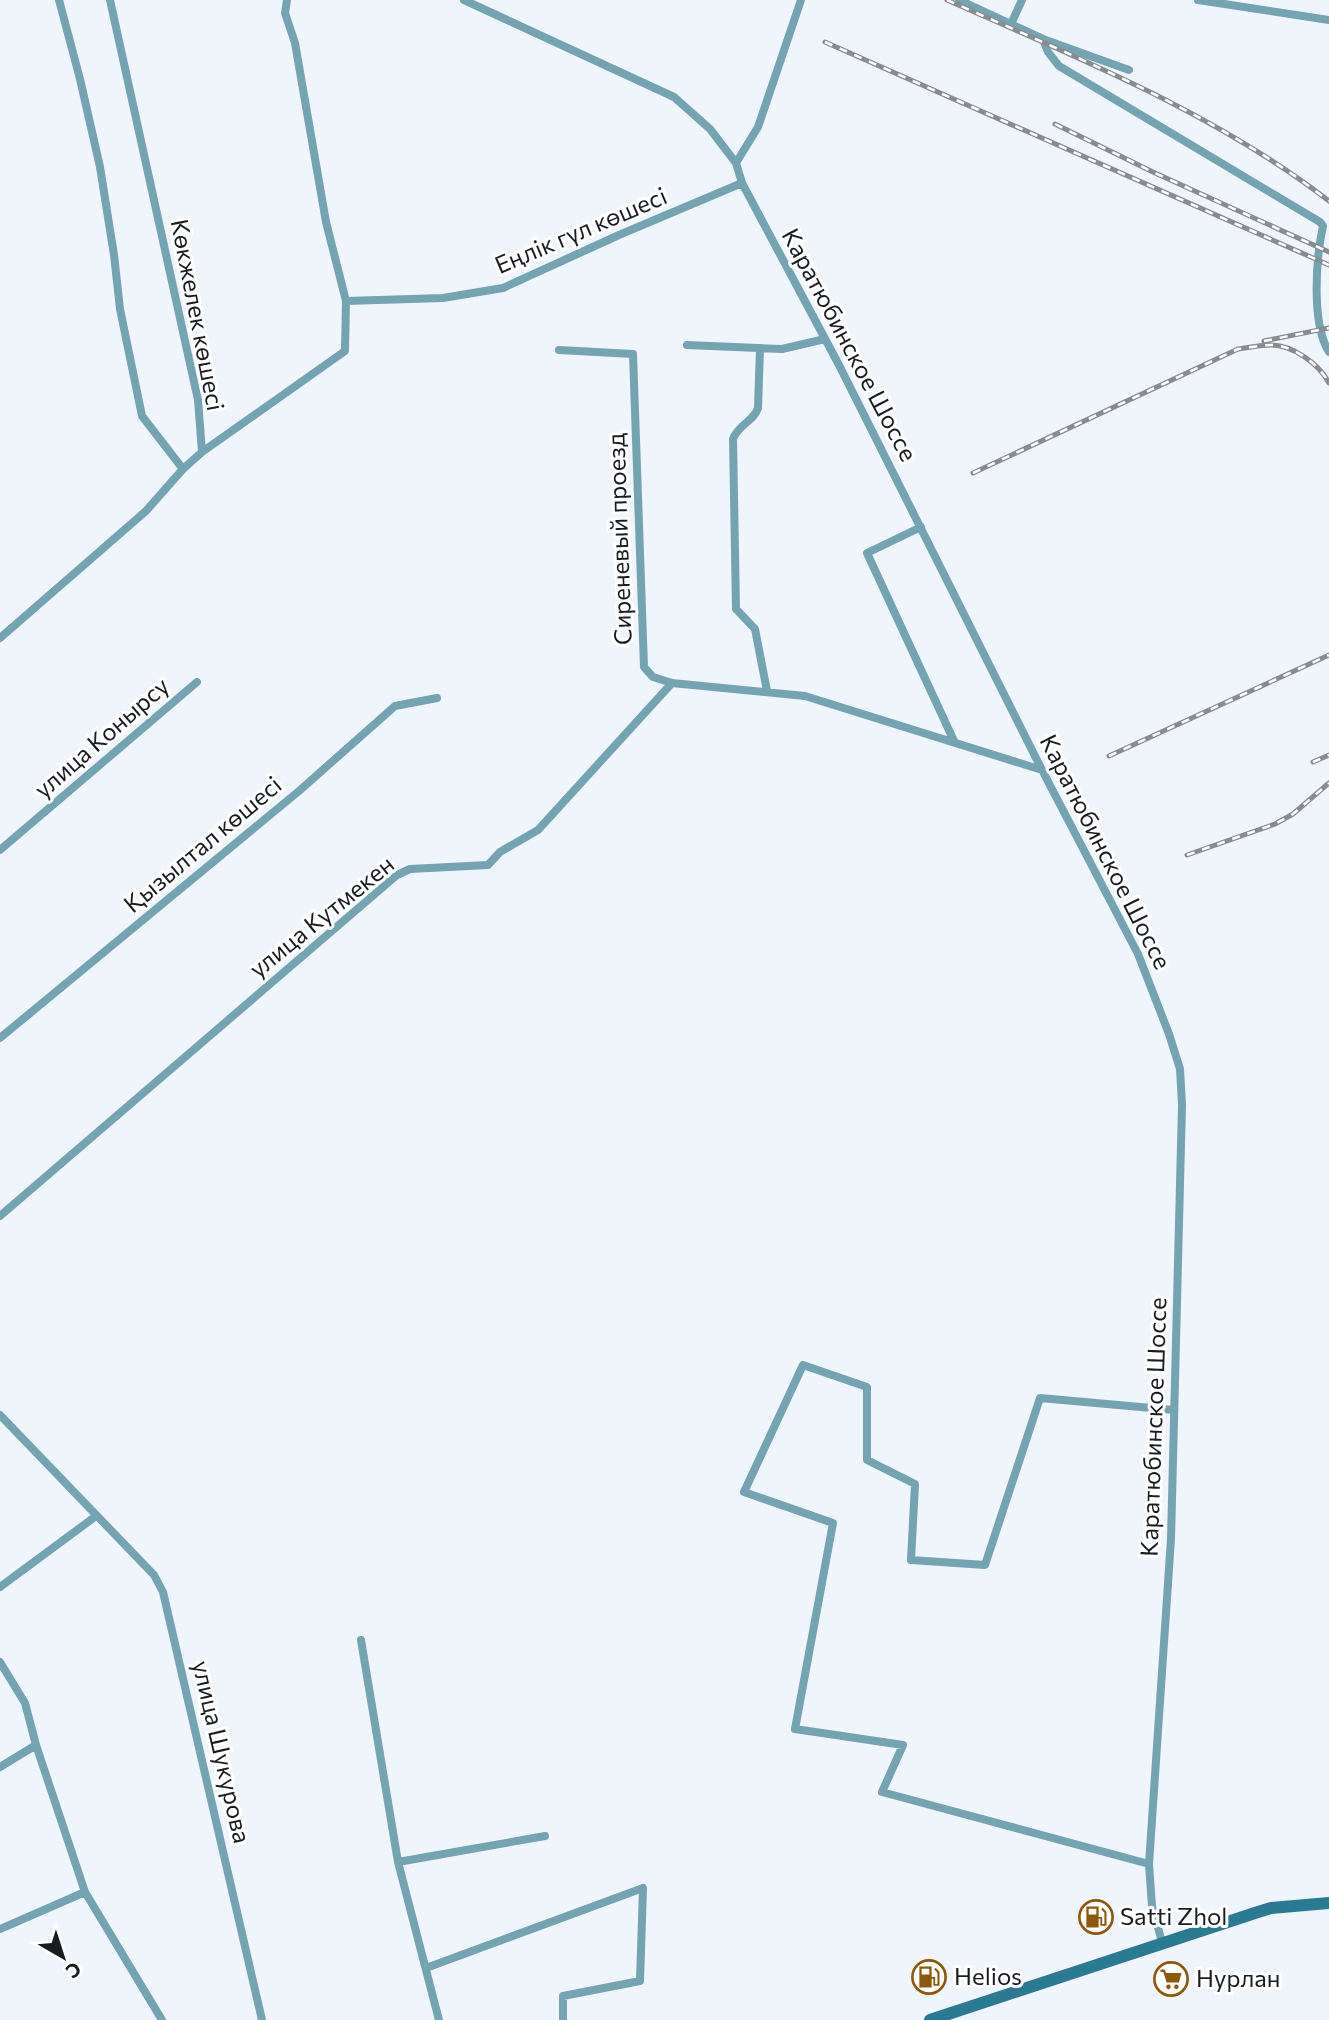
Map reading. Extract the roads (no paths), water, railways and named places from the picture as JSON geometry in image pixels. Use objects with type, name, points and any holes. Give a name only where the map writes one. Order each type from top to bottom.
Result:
[{"type":"main road","points":[[930,2020],[1271,1908],[1329,1903]]},
{"type":"street","points":[[59,0],[100,167],[120,309],[142,416],[183,469]]},
{"type":"street","name":"Көкжелек көшесі","points":[[110,0],[198,400],[202,452]]},
{"type":"street","points":[[0,638],[146,511],[202,452],[345,351],[346,301],[326,222],[295,43],[285,13],[287,0]]},
{"type":"street","name":"Каратюбинское Шоссе","points":[[465,0],[674,97],[710,129],[736,163],[742,183],[825,339],[1138,954],[1169,1034],[1180,1069],[1182,1105],[1171,1539],[1149,1864],[1152,1906],[1162,1942]]},
{"type":"street","points":[[736,163],[758,127],[802,0]]},
{"type":"street","points":[[959,0],[1043,39],[1129,70]]},
{"type":"street","points":[[1011,24],[1022,0]]},
{"type":"street","points":[[1198,0],[1329,20]]},
{"type":"street","points":[[1043,39],[1048,52],[1059,66],[1320,222],[1323,226],[1316,270],[1320,328],[1323,342],[1329,352]]},
{"type":"street","name":"Еңлік гүл көшесі","points":[[346,301],[443,298],[503,288],[742,183]]},
{"type":"street","points":[[687,345],[782,349],[825,339]]},
{"type":"street","points":[[760,348],[756,415],[735,433],[733,439],[736,609],[755,629],[767,691]]},
{"type":"street","name":"Сиреневый проезд","points":[[559,350],[633,354],[644,667],[653,677],[673,682],[805,695],[1042,770]]},
{"type":"street","points":[[921,527],[867,553],[954,741]]},
{"type":"street","name":"улица Конырсу","points":[[0,850],[197,682]]},
{"type":"street","name":"улица Кутмекен","points":[[0,1216],[397,875],[410,869],[488,865],[500,852],[538,830],[673,682]]},
{"type":"street","name":"Қызылтал көшесі","points":[[0,1038],[299,791],[396,706],[437,698]]},
{"type":"street","points":[[1149,1864],[882,1792],[903,1745],[795,1728],[833,1523],[744,1492],[803,1365],[867,1387],[867,1460],[915,1484],[911,1560],[985,1565],[1040,1398],[1174,1410]]},
{"type":"street","name":"улица Шукурова","points":[[0,1415],[154,1576],[163,1592],[262,2020]]},
{"type":"street","points":[[0,1587],[96,1516]]},
{"type":"street","points":[[361,1640],[398,1862],[439,2020]]},
{"type":"street","points":[[0,1662],[25,1703],[36,1745],[85,1892],[162,2020]]},
{"type":"street","points":[[0,1767],[36,1745]]},
{"type":"street","points":[[398,1862],[545,1836]]},
{"type":"street","points":[[426,1968],[643,1888],[640,1982],[563,1996],[563,2020]]},
{"type":"street","points":[[0,1929],[85,1892]]},
{"type":"railway","points":[[947,0],[1095,66],[1193,114],[1285,169],[1329,201]]},
{"type":"railway","points":[[825,42],[1329,265]]},
{"type":"railway","points":[[1055,124],[1329,252]]},
{"type":"railway","points":[[1264,341],[1329,328]]},
{"type":"railway","points":[[973,473],[1238,349],[1263,345],[1288,348],[1312,363],[1329,383]]},
{"type":"railway","points":[[1109,756],[1329,655]]},
{"type":"railway","points":[[1313,762],[1329,755]]},
{"type":"railway","points":[[1187,855],[1275,824],[1293,814],[1329,783]]},
{"type":"place","name":"Satti Zhol","points":[[1096,1917]]},
{"type":"place","name":"Helios","points":[[929,1977]]},
{"type":"place","name":"Нурлан","points":[[1171,1979]]}]
